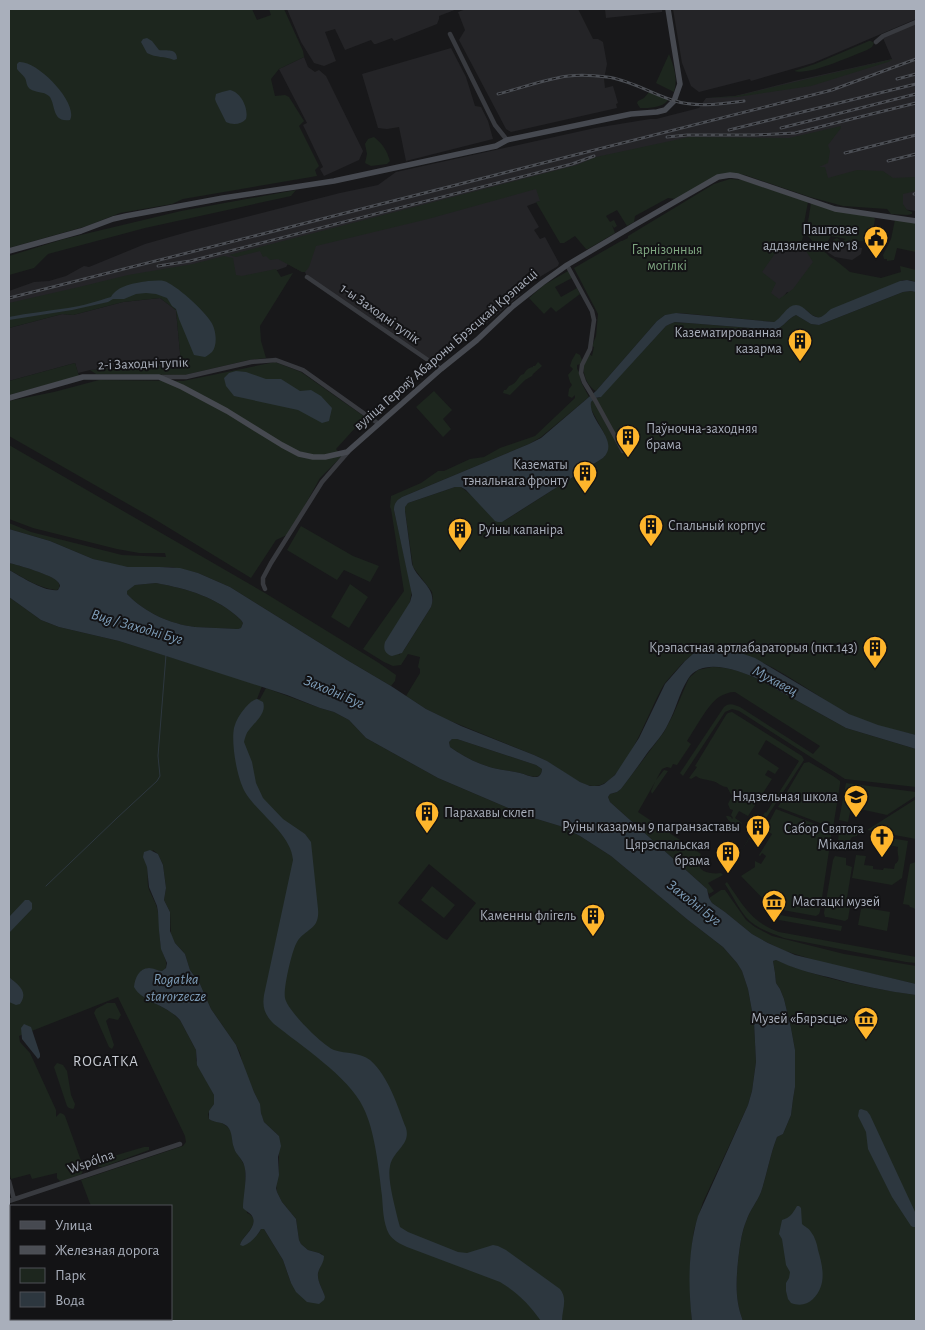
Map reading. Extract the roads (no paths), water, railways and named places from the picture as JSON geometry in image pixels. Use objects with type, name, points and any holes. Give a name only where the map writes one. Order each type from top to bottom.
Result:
[{"type":"main road","points":[[9,251],[80,231],[113,218],[360,176],[496,146],[508,140],[631,114],[665,110],[674,101],[680,84],[668,9]]},
{"type":"main road","name":"вуліца Герояў Абароны Брэсцкай Крэпасці","points":[[159,377],[228,410],[299,454],[325,457],[347,452],[532,290],[567,265],[712,180],[724,176],[738,176],[836,210],[916,221]]},
{"type":"main road","name":"2-і Заходні тупік","points":[[9,398],[84,378],[159,377]]},
{"type":"street","points":[[876,42],[883,36],[916,22]]},
{"type":"street","points":[[450,34],[495,125],[508,140]]},
{"type":"street","points":[[567,265],[592,311],[594,320],[590,349],[582,365],[581,373],[584,382],[623,451]]},
{"type":"street","name":"1-ы Заходні тупік","points":[[306,277],[441,370]]},
{"type":"street","name":"2-і Заходні тупік","points":[[159,377],[186,377],[251,362],[276,360],[303,370],[379,424]]},
{"type":"street","points":[[182,387],[182,380],[186,377]]},
{"type":"street","name":"вуліца Герояў Абароны Брэсцкай Крэпасці","points":[[265,589],[263,578],[271,563],[322,482],[350,449]]},
{"type":"street","name":"Wspólna","points":[[12,1200],[180,1144]]},
{"type":"street","points":[[9,1181],[12,1200]]},
{"type":"water","points":[[147,38],[159,50],[168,50],[175,53],[177,59],[154,56],[147,53],[141,42]]},
{"type":"water","points":[[19,62],[27,63],[36,68],[55,84],[68,103],[71,113],[70,120],[60,119],[57,116],[49,96],[29,88],[25,78],[17,69]]},
{"type":"water","points":[[230,90],[241,97],[247,115],[244,121],[234,124],[226,122],[215,99],[216,94]]},
{"type":"water","points":[[148,281],[164,281],[169,283],[203,311],[213,325],[215,333],[216,341],[211,353],[205,357],[194,355],[176,309],[167,298],[156,294],[136,294],[124,299],[113,299],[108,302],[72,310],[9,320],[9,317],[90,303],[111,297],[127,285]]},
{"type":"water","points":[[900,281],[916,282],[916,292],[903,292],[819,325],[811,324],[796,315],[775,330],[675,322],[670,324],[666,326],[601,397],[595,398],[591,402],[591,409],[608,445],[608,451],[603,458],[502,522],[495,521],[461,487],[455,487],[408,503],[405,511],[412,564],[432,595],[431,607],[402,653],[392,656],[386,653],[384,649],[385,642],[410,602],[412,595],[394,510],[395,504],[400,498],[541,438],[596,391],[657,321],[665,315],[676,313],[774,322],[790,307],[796,305],[803,307],[814,316],[821,317],[831,309]]},
{"type":"water","points":[[236,371],[246,372],[266,379],[281,379],[300,391],[311,390],[321,396],[332,408],[329,421],[322,423],[298,410],[234,396],[226,386],[224,378],[229,373]]},
{"type":"water","points":[[9,529],[50,541],[93,559],[128,567],[180,568],[198,573],[230,587],[426,709],[461,726],[547,761],[580,782],[590,786],[604,784],[615,775],[639,738],[665,684],[685,661],[694,653],[703,649],[735,651],[755,658],[849,714],[878,725],[916,735],[916,749],[846,728],[758,679],[722,667],[702,668],[694,672],[688,679],[671,719],[661,735],[621,789],[610,794],[608,797],[610,802],[707,889],[712,903],[752,934],[795,955],[916,984],[916,995],[894,992],[815,974],[776,960],[773,961],[776,983],[784,999],[795,1050],[795,1087],[791,1115],[783,1134],[777,1137],[761,1192],[748,1216],[742,1234],[738,1261],[737,1299],[743,1321],[692,1321],[690,1295],[692,1242],[698,1216],[748,1105],[756,1062],[754,1022],[748,989],[742,971],[723,947],[611,856],[580,836],[560,826],[527,816],[438,778],[366,738],[349,720],[334,712],[119,641],[59,627],[41,620],[9,597],[9,570],[46,589],[58,590],[60,584],[43,573],[9,563]],"holes":[[[156,583],[191,591],[222,605],[241,620],[243,623],[241,628],[195,627],[176,623],[149,612],[127,594],[127,591],[135,585]],[[452,739],[536,765],[542,769],[541,773],[539,776],[534,777],[482,764],[465,757],[450,747],[449,742]]]},
{"type":"water","points":[[257,699],[263,702],[263,710],[260,717],[247,733],[244,742],[252,762],[256,783],[263,798],[283,819],[305,834],[311,842],[318,909],[315,925],[297,942],[293,953],[285,987],[287,1003],[306,1027],[329,1047],[334,1050],[357,1054],[370,1060],[377,1067],[392,1092],[407,1134],[404,1143],[392,1160],[389,1171],[400,1227],[458,1252],[467,1253],[493,1245],[506,1250],[560,1289],[564,1297],[562,1321],[541,1321],[523,1299],[500,1282],[407,1247],[389,1234],[384,1220],[376,1151],[371,1127],[363,1107],[347,1084],[336,1073],[274,1024],[266,1014],[263,1004],[264,995],[293,860],[291,851],[280,833],[245,792],[237,770],[233,743],[234,728],[243,710]]},
{"type":"water","name":"Rogatka starorzecze","points":[[150,850],[158,854],[163,865],[166,888],[164,900],[170,912],[170,931],[175,943],[185,954],[190,970],[200,984],[211,1009],[236,1045],[260,1104],[264,1122],[279,1136],[281,1146],[278,1157],[279,1175],[277,1192],[282,1202],[296,1219],[301,1244],[308,1250],[324,1256],[318,1276],[325,1297],[319,1304],[307,1302],[296,1292],[283,1260],[264,1229],[261,1229],[249,1243],[243,1246],[240,1245],[252,1228],[254,1220],[243,1208],[245,1170],[233,1145],[230,1131],[225,1124],[209,1119],[209,1111],[214,1104],[214,1095],[197,1065],[196,1050],[180,1020],[143,996],[134,987],[140,972],[146,968],[162,971],[166,968],[167,963],[161,949],[157,906],[149,887],[147,867],[143,857],[144,852]]},
{"type":"water","points":[[25,900],[29,900],[32,903],[32,909],[9,933],[9,917]]},
{"type":"water","points":[[9,977],[23,992],[20,1004],[16,1005],[9,1002]]},
{"type":"water","points":[[24,1024],[31,1027],[40,1054],[38,1059],[22,1039],[21,1028]]},
{"type":"water","points":[[861,1109],[867,1111],[870,1115],[916,1214],[916,1227],[911,1226],[892,1197],[868,1149],[866,1132],[858,1116]]},
{"type":"water","points":[[797,1206],[801,1208],[802,1224],[810,1231],[816,1241],[823,1276],[817,1294],[811,1301],[800,1305],[791,1303],[788,1299],[786,1283],[790,1272],[786,1265],[782,1239],[779,1234],[782,1220],[791,1215]]},
{"type":"waterway","points":[[46,886],[157,781],[160,776],[158,756],[166,655]]},
{"type":"railway","points":[[9,298],[832,90],[916,59]]},
{"type":"railway","points":[[897,79],[916,74]]},
{"type":"railway","points":[[498,94],[542,81],[576,75],[588,75],[624,81],[672,100],[690,104],[708,105],[744,101]]},
{"type":"railway","points":[[729,130],[916,84]]},
{"type":"railway","points":[[781,128],[916,94]]},
{"type":"railway","points":[[667,137],[795,133],[916,103]]},
{"type":"railway","points":[[845,153],[916,135]]},
{"type":"railway","points":[[888,161],[916,154]]},
{"type":"railway","points":[[158,266],[190,261],[572,164],[594,156]]},
{"type":"place","name":"Паштовае аддзяленне № 18","points":[[876,259]]},
{"type":"place","name":"Казематированная казарма","points":[[800,362]]},
{"type":"place","name":"Паўночна-заходняя брама","points":[[628,458]]},
{"type":"place","name":"Казематы тэнальнага фронту","points":[[585,494]]},
{"type":"place","name":"Спальный корпус","points":[[651,547]]},
{"type":"place","name":"Руіны капаніра","points":[[460,551]]},
{"type":"place","name":"Крэпастная артлабараторыя (пкт.143)","points":[[875,669]]},
{"type":"place","name":"Нядзельная школа","points":[[856,818]]},
{"type":"place","name":"Парахавы склеп","points":[[427,834]]},
{"type":"place","name":"Руіны казармы 9 пагранзаставы","points":[[758,848]]},
{"type":"place","name":"Сабор Святога Мікалая","points":[[882,858]]},
{"type":"place","name":"Цярэспальская брама","points":[[728,874]]},
{"type":"place","name":"Мастацкі музей","points":[[774,923]]},
{"type":"place","name":"Каменны флігель","points":[[593,937]]},
{"type":"place","name":"Музей «Бярэсце»","points":[[866,1040]]},
{"type":"district","name":"ROGATKA","points":[[106,1061]]},
{"type":"park label","name":"Гарнізонныя могілкі","points":[[667,258]]},
{"type":"water label","name":"Bug / Заходні Буг","points":[[137,627]]},
{"type":"water label","name":"Мухавец","points":[[775,681]]},
{"type":"water label","name":"Заходні Буг","points":[[334,692]]},
{"type":"water label","name":"Заходні Буг","points":[[694,903]]}]
